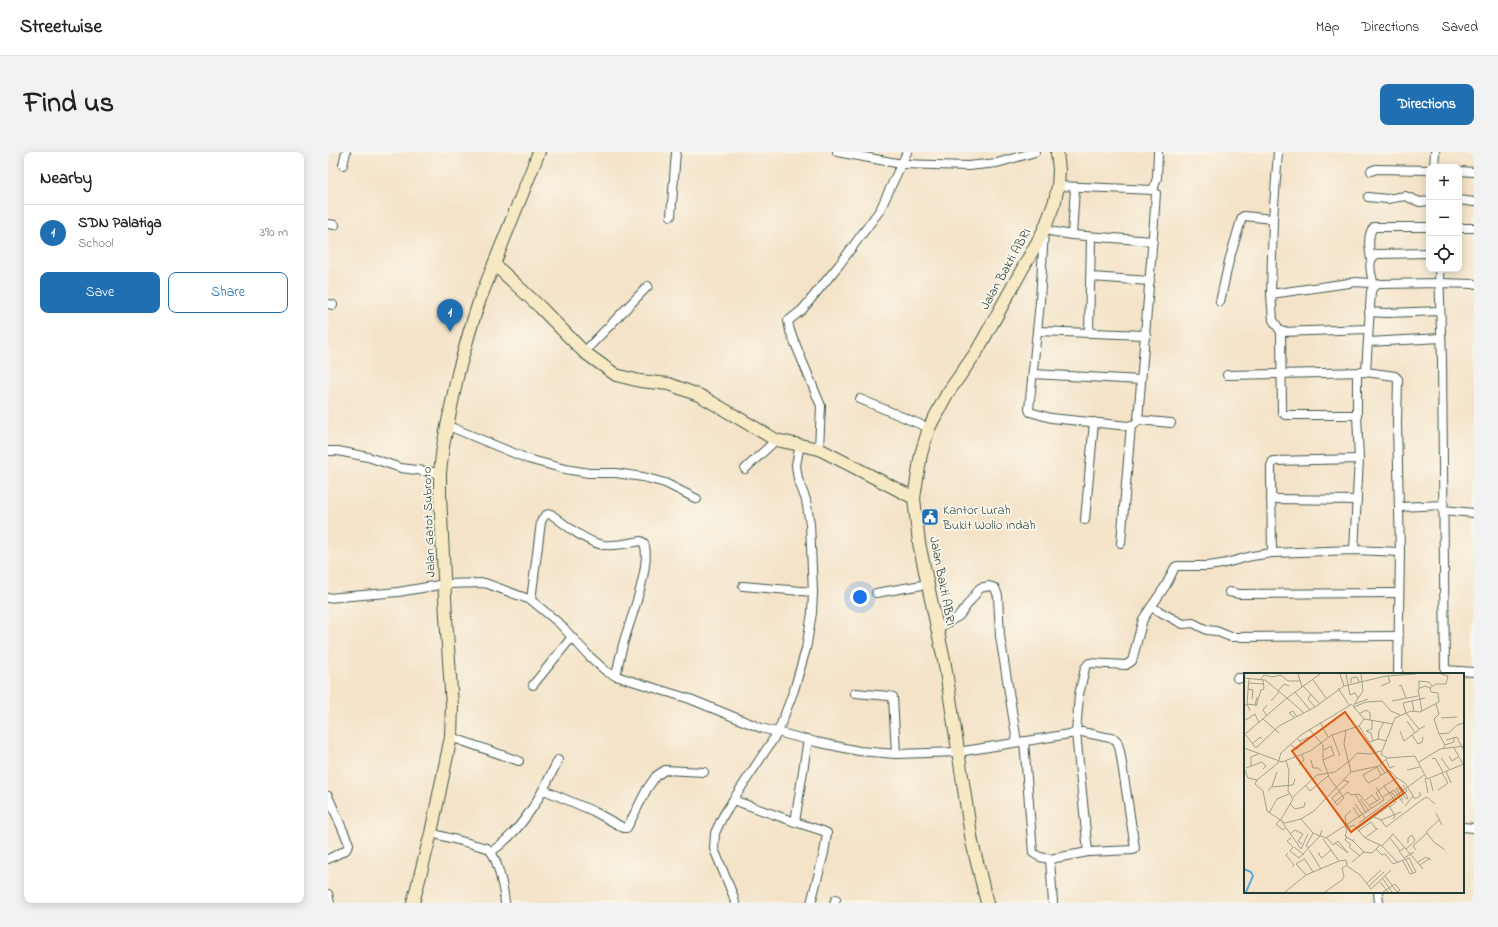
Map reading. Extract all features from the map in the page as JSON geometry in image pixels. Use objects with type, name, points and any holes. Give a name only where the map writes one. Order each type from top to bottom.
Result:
[{"type":"street","points":[[343,165],[346,152]]},
{"type":"street","name":"Jalan Gatot Subroto","points":[[413,903],[431,833],[451,737],[452,705],[440,473],[446,425],[470,330],[494,264],[539,152]]},
{"type":"street","points":[[671,216],[676,152]]},
{"type":"street","points":[[837,152],[902,164],[968,166],[997,163],[1035,152]]},
{"type":"street","points":[[820,450],[821,406],[790,331],[788,321],[802,310],[839,266],[880,210],[902,164],[906,152]]},
{"type":"street","name":"Jalan Bakti ABRI","points":[[987,903],[972,842],[945,665],[919,543],[914,498],[921,454],[929,428],[947,394],[977,351],[1044,230],[1055,201],[1058,186],[1059,170],[1057,152]]},
{"type":"street","points":[[1153,242],[1072,235],[1044,230],[1037,331],[1029,409],[1030,412],[1051,418],[1131,426],[1137,423],[1146,335],[1153,242],[1156,193],[1153,190],[1157,178],[1158,152]]},
{"type":"street","points":[[1278,152],[1273,219],[1271,294],[1273,320],[1281,332],[1282,412],[1285,415],[1357,415]]},
{"type":"street","points":[[1434,164],[1435,152]]},
{"type":"street","points":[[1372,171],[1376,169],[1426,170]]},
{"type":"street","points":[[1462,171],[1474,172]]},
{"type":"street","points":[[1058,186],[1075,188],[1153,190]]},
{"type":"street","points":[[1072,235],[1075,188]]},
{"type":"street","points":[[1368,197],[1387,199],[1405,196],[1420,202],[1426,201]]},
{"type":"street","points":[[1462,200],[1474,202]]},
{"type":"street","points":[[1220,302],[1229,261],[1242,217],[1273,219]]},
{"type":"street","points":[[1366,372],[1369,312],[1371,291],[1374,286],[1371,269],[1371,231],[1374,227],[1426,227]]},
{"type":"street","points":[[1462,228],[1474,228]]},
{"type":"street","points":[[1089,333],[1091,237]]},
{"type":"street","points":[[1371,260],[1374,255],[1378,254],[1426,253]]},
{"type":"street","points":[[494,264],[540,307],[584,352],[619,377],[643,382],[669,384],[702,396],[776,440],[800,444],[820,450],[914,498]]},
{"type":"street","points":[[1439,272],[1445,672],[1474,672]]},
{"type":"street","points":[[1091,277],[1150,281]]},
{"type":"street","points":[[1271,294],[1356,282],[1370,283],[1374,286]]},
{"type":"street","points":[[1374,286],[1380,284],[1474,284]]},
{"type":"street","points":[[584,352],[648,286]]},
{"type":"street","points":[[1369,312],[1387,313],[1440,311]]},
{"type":"street","points":[[1281,332],[1368,328]]},
{"type":"street","points":[[1037,331],[1146,335]]},
{"type":"street","points":[[1368,342],[1441,338]]},
{"type":"street","points":[[1227,375],[1366,372],[1395,376],[1398,380],[1396,423],[1400,552],[1398,673]]},
{"type":"street","points":[[1354,550],[1359,459],[1357,373]]},
{"type":"street","points":[[1033,374],[1141,380]]},
{"type":"street","points":[[860,399],[929,428]]},
{"type":"street","points":[[1138,420],[1171,423]]},
{"type":"street","points":[[1085,520],[1094,422]]},
{"type":"street","points":[[446,425],[528,459],[565,469],[589,473],[616,473],[643,477],[665,483],[697,499]]},
{"type":"street","points":[[1121,543],[1131,426]]},
{"type":"street","points":[[745,469],[776,440]]},
{"type":"street","points":[[734,903],[733,895],[714,849],[715,833],[723,816],[778,732],[794,690],[806,649],[812,613],[813,592],[810,524],[806,500],[798,479],[796,465],[800,444]]},
{"type":"street","points":[[328,451],[338,451],[364,456],[401,468],[440,473]]},
{"type":"street","points":[[1272,553],[1270,476],[1273,461],[1359,459]]},
{"type":"street","points":[[1271,499],[1357,500]]},
{"type":"street","points":[[1399,507],[1443,508],[1474,513]]},
{"type":"street","points":[[531,600],[541,522],[542,518],[547,514],[551,514],[579,534],[596,543],[615,545],[641,541],[644,543],[646,555],[636,607],[624,640],[616,676]]},
{"type":"street","points":[[1088,852],[1076,733],[1079,695],[1086,666],[1089,663],[1109,665],[1130,663],[1132,661],[1142,623],[1177,566],[1208,566],[1272,553],[1354,550],[1400,552]]},
{"type":"street","points":[[328,598],[398,592],[445,584],[485,583],[531,600],[555,619],[589,656],[607,672],[690,699],[752,725],[808,740],[859,750],[896,754],[958,752],[982,749],[1021,742],[1076,733],[1086,732],[1115,739],[1120,751],[1135,848],[1133,850],[1088,852],[1050,859],[1040,857],[1032,851],[1021,742],[1000,636],[998,596],[995,588],[989,586],[980,588],[959,616],[937,629]]},
{"type":"street","points":[[876,593],[928,584]]},
{"type":"street","points":[[742,586],[813,592]]},
{"type":"street","points":[[1229,592],[1239,594],[1399,593]]},
{"type":"street","points":[[1151,607],[1183,624],[1193,622],[1207,630],[1221,632],[1231,637],[1398,636]]},
{"type":"street","points":[[533,685],[572,637]]},
{"type":"street","points":[[855,693],[893,697],[896,754]]},
{"type":"street","points":[[451,737],[518,761]]},
{"type":"street","points":[[795,822],[808,740]]},
{"type":"street","points":[[491,852],[504,843],[520,826],[544,790],[558,760]]},
{"type":"street","points":[[544,790],[593,811],[624,828],[627,828],[647,788],[656,776],[664,770],[704,772]]},
{"type":"street","points":[[328,796],[348,844],[346,850],[328,859]]},
{"type":"street","points":[[733,800],[827,833],[824,853],[810,903]]},
{"type":"street","points":[[1464,827],[1474,828]]},
{"type":"street","points":[[431,833],[487,848],[491,852],[499,874],[505,903]]},
{"type":"street","points":[[1050,859],[1053,903]]},
{"type":"street","points":[[1378,893],[1379,903]]},
{"type":"street","points":[[328,894],[330,903]]},
{"type":"place","name":"SDN Palatiga","points":[[450,332]]},
{"type":"place","name":"Kantor Lurah Bukit Wolio Indah","points":[[930,517]]}]
